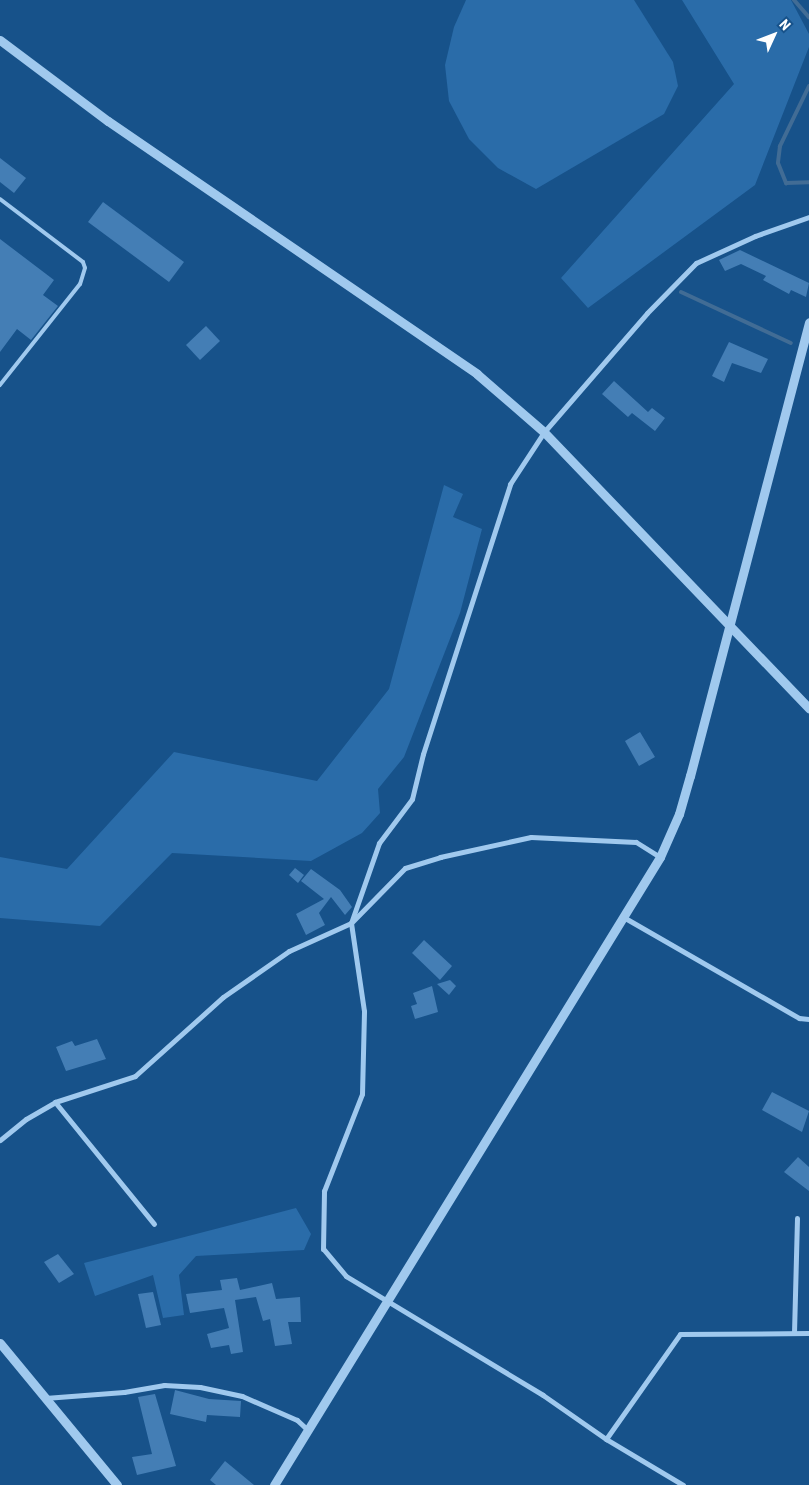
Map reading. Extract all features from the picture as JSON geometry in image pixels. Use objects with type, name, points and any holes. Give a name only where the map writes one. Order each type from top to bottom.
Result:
[{"type":"street","points":[[0,40],[108,121],[477,374],[544,432],[809,708]]},
{"type":"street","points":[[683,1485],[606,1439],[543,1395],[390,1300],[346,1276],[323,1249],[324,1191],[362,1094],[364,1011],[351,923],[379,844],[412,799],[423,754],[510,484],[544,432],[648,313],[696,263],[755,236],[809,217]]},
{"type":"street","points":[[274,1485],[310,1431],[625,918],[660,857],[679,814],[809,322]]},
{"type":"street","points":[[0,1140],[26,1119],[55,1102],[135,1076],[223,997],[289,950],[351,923],[406,868],[440,857],[531,837],[636,842],[660,857]]},
{"type":"street","points":[[625,918],[799,1018],[809,1019]]},
{"type":"street","points":[[55,1102],[154,1224]]},
{"type":"street","points":[[794,1333],[797,1218]]},
{"type":"street","points":[[606,1439],[680,1334],[809,1333]]},
{"type":"street","points":[[0,1343],[117,1485]]},
{"type":"street","points":[[45,1398],[124,1392],[164,1385],[200,1387],[242,1396],[297,1420],[310,1431]]},
{"type":"lane","points":[[0,198],[83,262],[85,268],[80,284],[0,384]]},
{"type":"shaded area","points":[[466,0],[634,0],[673,62],[678,86],[664,114],[536,189],[498,168],[469,139],[449,101],[445,65],[454,27]]},
{"type":"shaded area","points":[[682,0],[791,0],[809,34],[809,47],[755,185],[588,308],[561,278],[734,84]]},
{"type":"shaded area","points":[[444,485],[463,494],[453,517],[482,529],[460,613],[404,757],[378,789],[380,813],[362,833],[311,861],[172,853],[100,926],[0,918],[0,857],[67,869],[174,752],[317,781],[389,689]]},
{"type":"shaded area","points":[[296,1208],[311,1234],[304,1250],[196,1256],[179,1275],[184,1315],[163,1318],[153,1275],[95,1296],[84,1263]]},
{"type":"building","points":[[0,158],[26,178],[14,193],[0,182]]},
{"type":"building","points":[[103,202],[184,262],[169,282],[88,222]]},
{"type":"building","points":[[0,239],[54,280],[43,295],[58,306],[31,340],[17,329],[0,352]]},
{"type":"building","points":[[740,250],[809,283],[806,297],[791,290],[789,294],[763,280],[766,276],[741,264],[725,271],[719,260]]},
{"type":"building","points":[[206,326],[220,341],[200,360],[186,345]]},
{"type":"building","points":[[729,342],[768,359],[761,373],[732,363],[724,382],[712,376]]},
{"type":"building","points":[[614,381],[648,412],[652,408],[665,418],[655,431],[632,413],[628,417],[602,394]]},
{"type":"building","points":[[640,732],[655,757],[639,766],[625,741]]},
{"type":"building","points":[[295,868],[304,875],[298,883],[289,875]]},
{"type":"building","points":[[311,869],[340,890],[352,907],[345,915],[331,897],[319,913],[325,925],[306,935],[296,914],[324,899],[301,881]]},
{"type":"building","points":[[424,940],[452,966],[440,980],[412,953]]},
{"type":"building","points":[[450,980],[456,986],[449,995],[437,984]]},
{"type":"building","points":[[432,986],[438,1012],[415,1019],[411,1006],[417,1004],[413,993]]},
{"type":"building","points":[[97,1039],[106,1059],[66,1071],[56,1047],[72,1041],[75,1046]]},
{"type":"building","points":[[772,1092],[809,1111],[802,1132],[762,1110]]},
{"type":"building","points":[[798,1157],[809,1167],[809,1191],[784,1172]]},
{"type":"building","points":[[58,1254],[74,1274],[59,1283],[44,1262]]},
{"type":"building","points":[[237,1278],[240,1290],[272,1283],[276,1299],[300,1297],[301,1322],[288,1322],[292,1344],[275,1346],[270,1319],[263,1321],[256,1297],[235,1300],[243,1352],[231,1354],[229,1345],[211,1348],[207,1334],[229,1328],[224,1308],[190,1313],[186,1294],[222,1290],[220,1280]]},
{"type":"building","points":[[153,1292],[161,1325],[146,1328],[138,1294]]},
{"type":"building","points":[[175,1390],[209,1399],[241,1401],[240,1417],[207,1415],[206,1422],[170,1414]]},
{"type":"building","points":[[155,1394],[176,1466],[137,1475],[132,1457],[152,1454],[138,1397]]},
{"type":"building","points":[[225,1461],[254,1485],[216,1485],[210,1480]]},
{"type":"waterway","points":[[794,0],[809,17]]},
{"type":"waterway","points":[[809,86],[780,146],[778,163],[786,183],[809,182]]},
{"type":"waterway","points":[[681,292],[791,343]]}]
